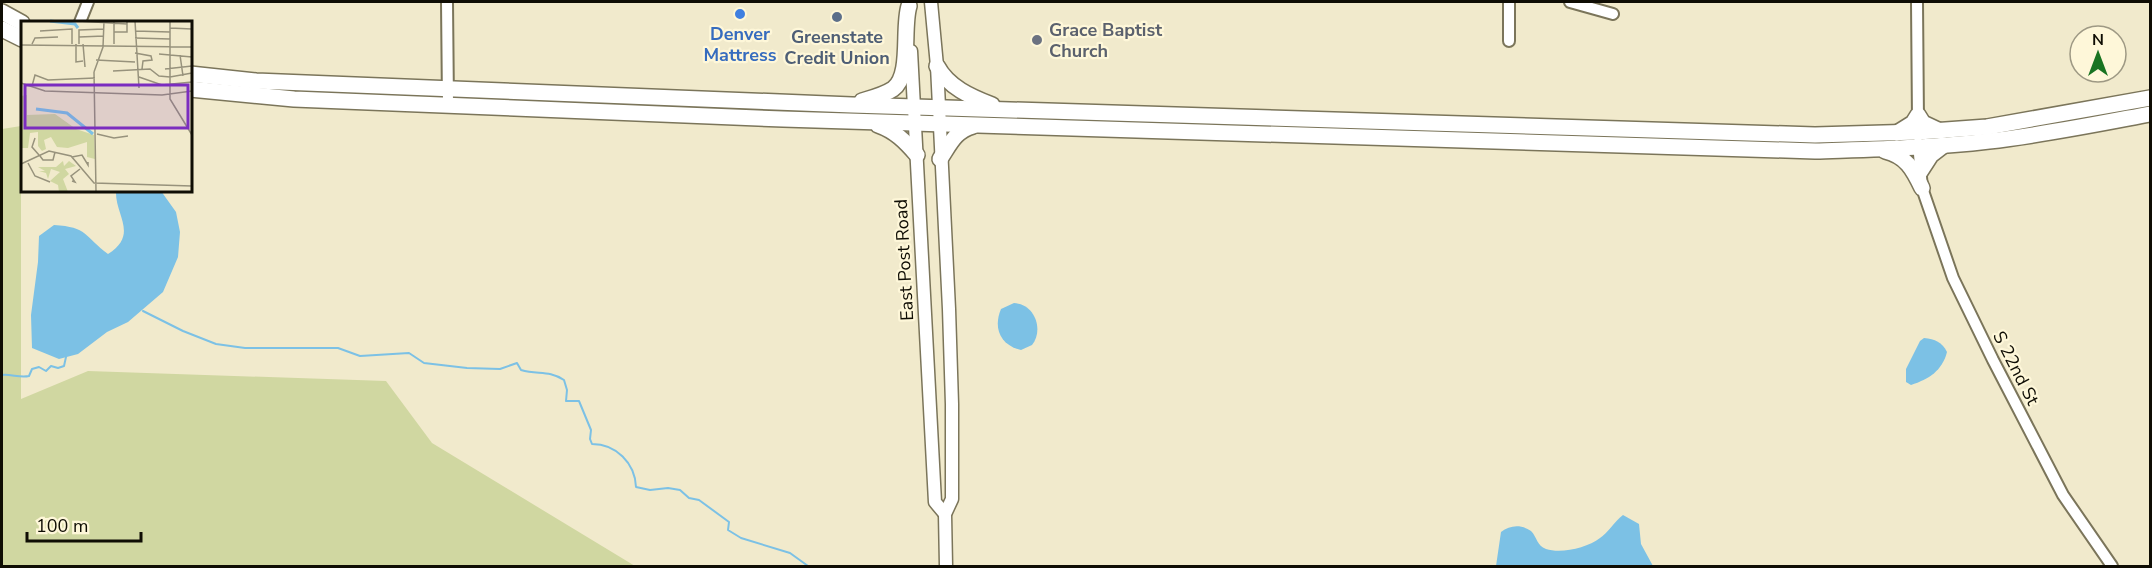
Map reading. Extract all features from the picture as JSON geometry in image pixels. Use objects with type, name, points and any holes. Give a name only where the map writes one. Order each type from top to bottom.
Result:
[{"type":"highway","points":[[852,105],[895,88],[902,77],[905,17],[909,4]]},
{"type":"highway","points":[[2,12],[21,22]]},
{"type":"highway","points":[[2,29],[21,38]]},
{"type":"highway","points":[[936,66],[942,77],[963,92],[1001,108]]},
{"type":"highway","points":[[192,74],[448,96],[869,122],[1745,150],[1879,149],[1918,140],[2051,133],[2151,114]]},
{"type":"highway","points":[[192,89],[294,99],[448,96],[938,106],[1757,134],[1897,133],[1918,140]]},
{"type":"highway","points":[[1920,172],[1942,138],[1987,127],[2151,98]]},
{"type":"highway","points":[[1897,133],[1913,123],[1918,115],[1923,123],[1942,138]]},
{"type":"highway","points":[[869,122],[894,132],[917,155]]},
{"type":"highway","points":[[940,159],[961,130],[976,125]]},
{"type":"highway","points":[[1879,149],[1894,153],[1908,162],[1922,188]]},
{"type":"main road","name":"East Post Road","points":[[931,2],[949,309],[952,404],[952,499],[945,514],[946,567]]},
{"type":"main road","name":"East Post Road","points":[[909,4],[935,502],[945,514]]},
{"type":"street","points":[[80,21],[88,2]]},
{"type":"street","points":[[447,2],[448,96]]},
{"type":"street","points":[[1509,2],[1509,41]]},
{"type":"street","points":[[1570,2],[1613,14]]},
{"type":"street","name":"S 22nd St","points":[[1917,2],[1918,140],[1922,188],[1953,278],[2063,495],[2112,567]]},
{"type":"green space","points":[[21,126],[21,399],[88,371],[386,381],[432,443],[635,566],[2,566],[2,129]]},
{"type":"water","points":[[116,192],[162,192],[176,212],[180,232],[178,257],[163,292],[128,322],[107,332],[78,354],[59,359],[32,348],[31,315],[39,236],[54,225],[73,228],[80,230],[108,254],[117,247],[124,232]]},
{"type":"water","points":[[1014,303],[1027,308],[1037,325],[1036,339],[1032,345],[1021,350],[1003,340],[998,329],[1001,309]]},
{"type":"water","points":[[1924,338],[1938,342],[1947,352],[1942,364],[1934,373],[1911,385],[1906,382],[1906,369],[1920,341]]},
{"type":"water","points":[[1623,515],[1639,524],[1641,544],[1653,566],[1496,566],[1501,532],[1508,528],[1516,526],[1531,531],[1543,548],[1566,550],[1595,542]]},
{"type":"waterway","points":[[143,311],[216,344],[245,348],[338,348],[360,356],[409,353],[424,363],[467,368],[500,369],[517,363],[521,370],[558,377],[564,380],[567,390],[566,401],[579,401],[591,430],[592,444],[609,447],[623,456],[632,470],[636,487],[650,490],[668,488],[680,490],[689,498],[699,500],[729,522],[728,530],[741,538],[790,553],[808,566]]},
{"type":"waterway","points":[[2,375],[29,376],[32,369],[39,367],[46,371],[51,366],[58,368],[64,366],[66,357]]},
{"type":"place","name":"Denver Mattress","points":[[740,14]]},
{"type":"place","name":"Greenstate Credit Union","points":[[837,17]]},
{"type":"place","name":"Grace Baptist Church","points":[[1037,40]]}]
